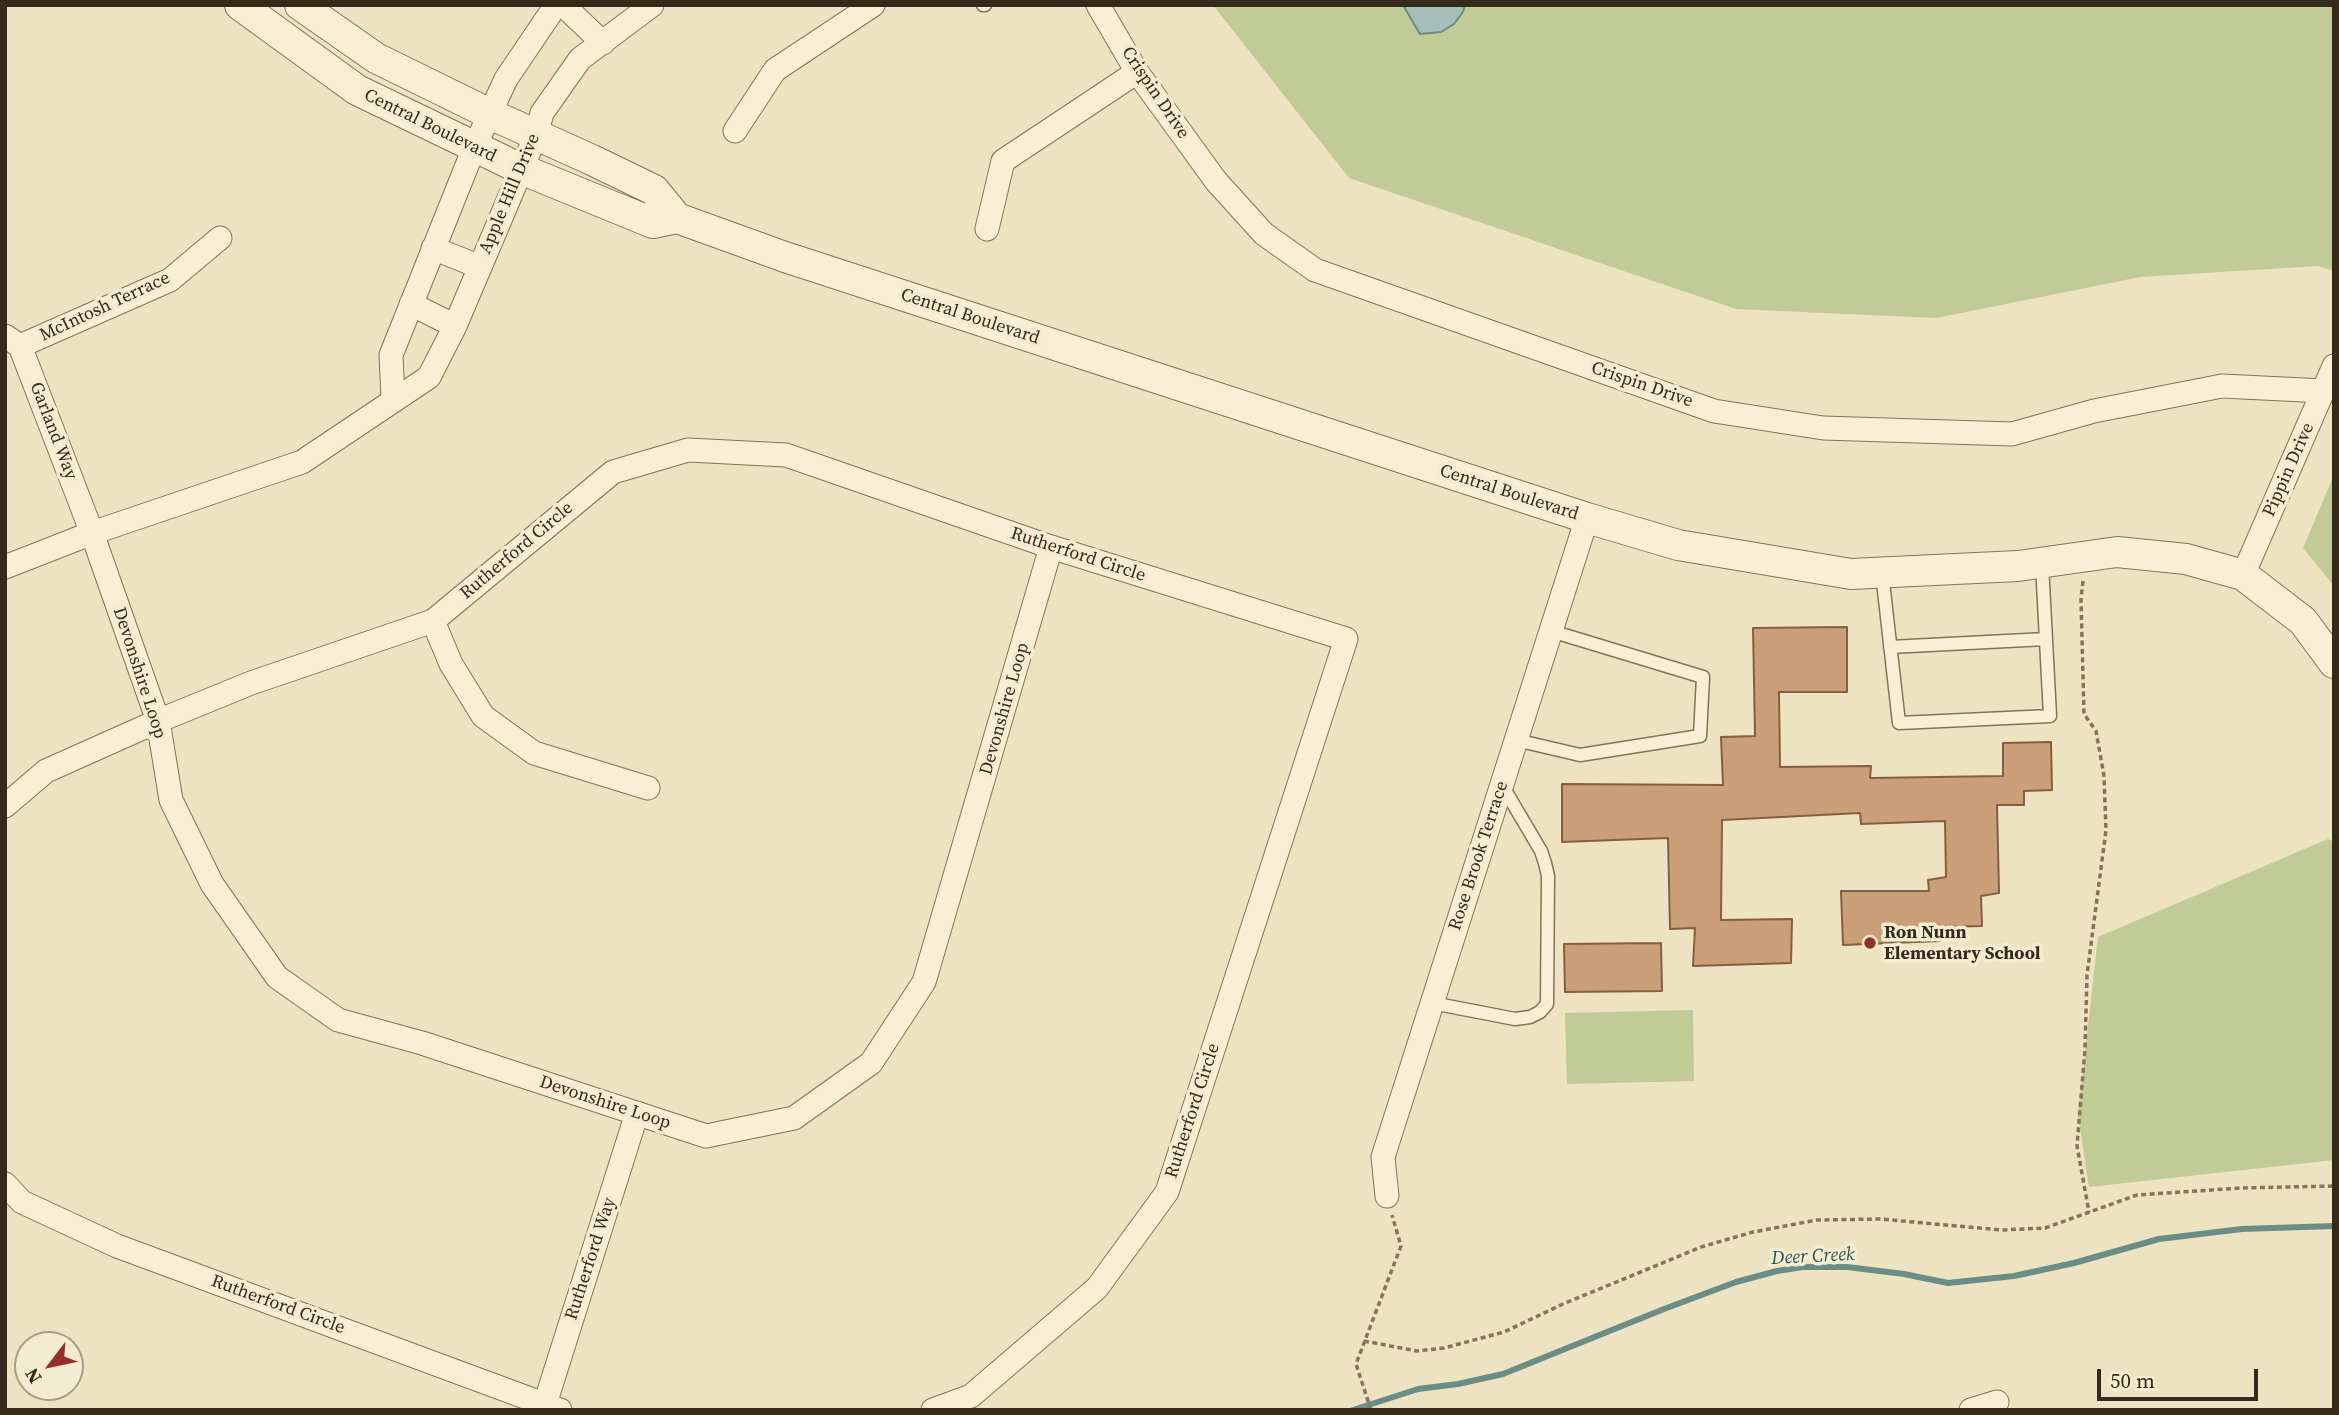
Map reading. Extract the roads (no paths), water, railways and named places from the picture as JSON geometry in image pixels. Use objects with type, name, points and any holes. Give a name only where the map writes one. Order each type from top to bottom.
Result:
[{"type":"street","name":"Central Boulevard","points":[[240,5],[357,90],[474,148],[653,223],[677,218]]},
{"type":"street","name":"Central Boulevard","points":[[300,5],[376,58],[489,114],[654,190],[677,218],[798,261],[1587,518],[1678,545],[1851,574],[2018,566],[2117,552],[2186,559],[2243,575],[2303,621],[2334,663]]},
{"type":"street","points":[[393,399],[391,355],[474,148],[506,79],[556,5]]},
{"type":"street","points":[[564,5],[603,44]]},
{"type":"street","points":[[735,131],[775,70],[873,5]]},
{"type":"street","name":"Crispin Drive","points":[[1098,5],[1137,72],[1216,181],[1264,234],[1315,270],[1714,411],[1823,428],[2012,433],[2094,411],[2222,386],[2324,391]]},
{"type":"street","name":"Apple Hill Drive","points":[[5,567],[92,533],[302,463],[429,377],[455,326],[536,135],[542,113],[580,59],[603,44],[649,6]]},
{"type":"street","points":[[987,229],[1003,161],[1137,72]]},
{"type":"street","name":"McIntosh Terrace","points":[[13,341],[170,280],[220,238]]},
{"type":"street","points":[[433,248],[480,267]]},
{"type":"street","points":[[411,304],[455,326]]},
{"type":"street","name":"Garland Way","points":[[13,341],[92,533]]},
{"type":"street","name":"Pippin Drive","points":[[2243,575],[2334,366]]},
{"type":"street","name":"Rutherford Circle","points":[[5,806],[46,771],[158,721],[251,683],[433,621],[613,472],[688,450],[786,455],[1051,547],[1346,639],[1167,1192],[1097,1288],[971,1396],[933,1410]]},
{"type":"street","name":"Rose Brook Terrace","points":[[1387,1196],[1383,1157],[1587,518]]},
{"type":"street","name":"Devonshire Loop","points":[[92,533],[158,721],[171,800],[212,884],[276,977],[338,1020],[422,1043],[706,1136],[794,1118],[871,1062],[924,982],[1051,547]]},
{"type":"street","points":[[433,621],[451,664],[483,716],[534,753],[648,788]]},
{"type":"street","name":"Rutherford Way","points":[[552,1407],[637,1113]]},
{"type":"street","name":"Rutherford Circle","points":[[5,1184],[22,1202],[117,1246],[552,1407]]},
{"type":"street","points":[[1971,1410],[1997,1402]]},
{"type":"lane","points":[[1882,573],[1899,723],[2050,716],[2042,563]]},
{"type":"lane","points":[[1516,740],[1580,754],[1700,736],[1703,677],[1551,631]]},
{"type":"lane","points":[[1890,647],[2046,639]]},
{"type":"lane","points":[[1432,1003],[1515,1018],[1530,1017],[1541,1012],[1547,1004],[1548,876],[1541,851],[1502,785]]},
{"type":"water","points":[[1403,5],[1465,5],[1454,24],[1441,32],[1420,34]]},
{"type":"waterway","name":"Deer Creek","points":[[1353,1410],[1418,1389],[1503,1374],[1664,1309],[1736,1282],[1777,1271],[1803,1267],[1847,1267],[1948,1283],[2014,1276],[2074,1263],[2159,1239],[2242,1229],[2334,1226]]},
{"type":"place","name":"Ron Nunn Elementary School","points":[[1870,943]]}]
